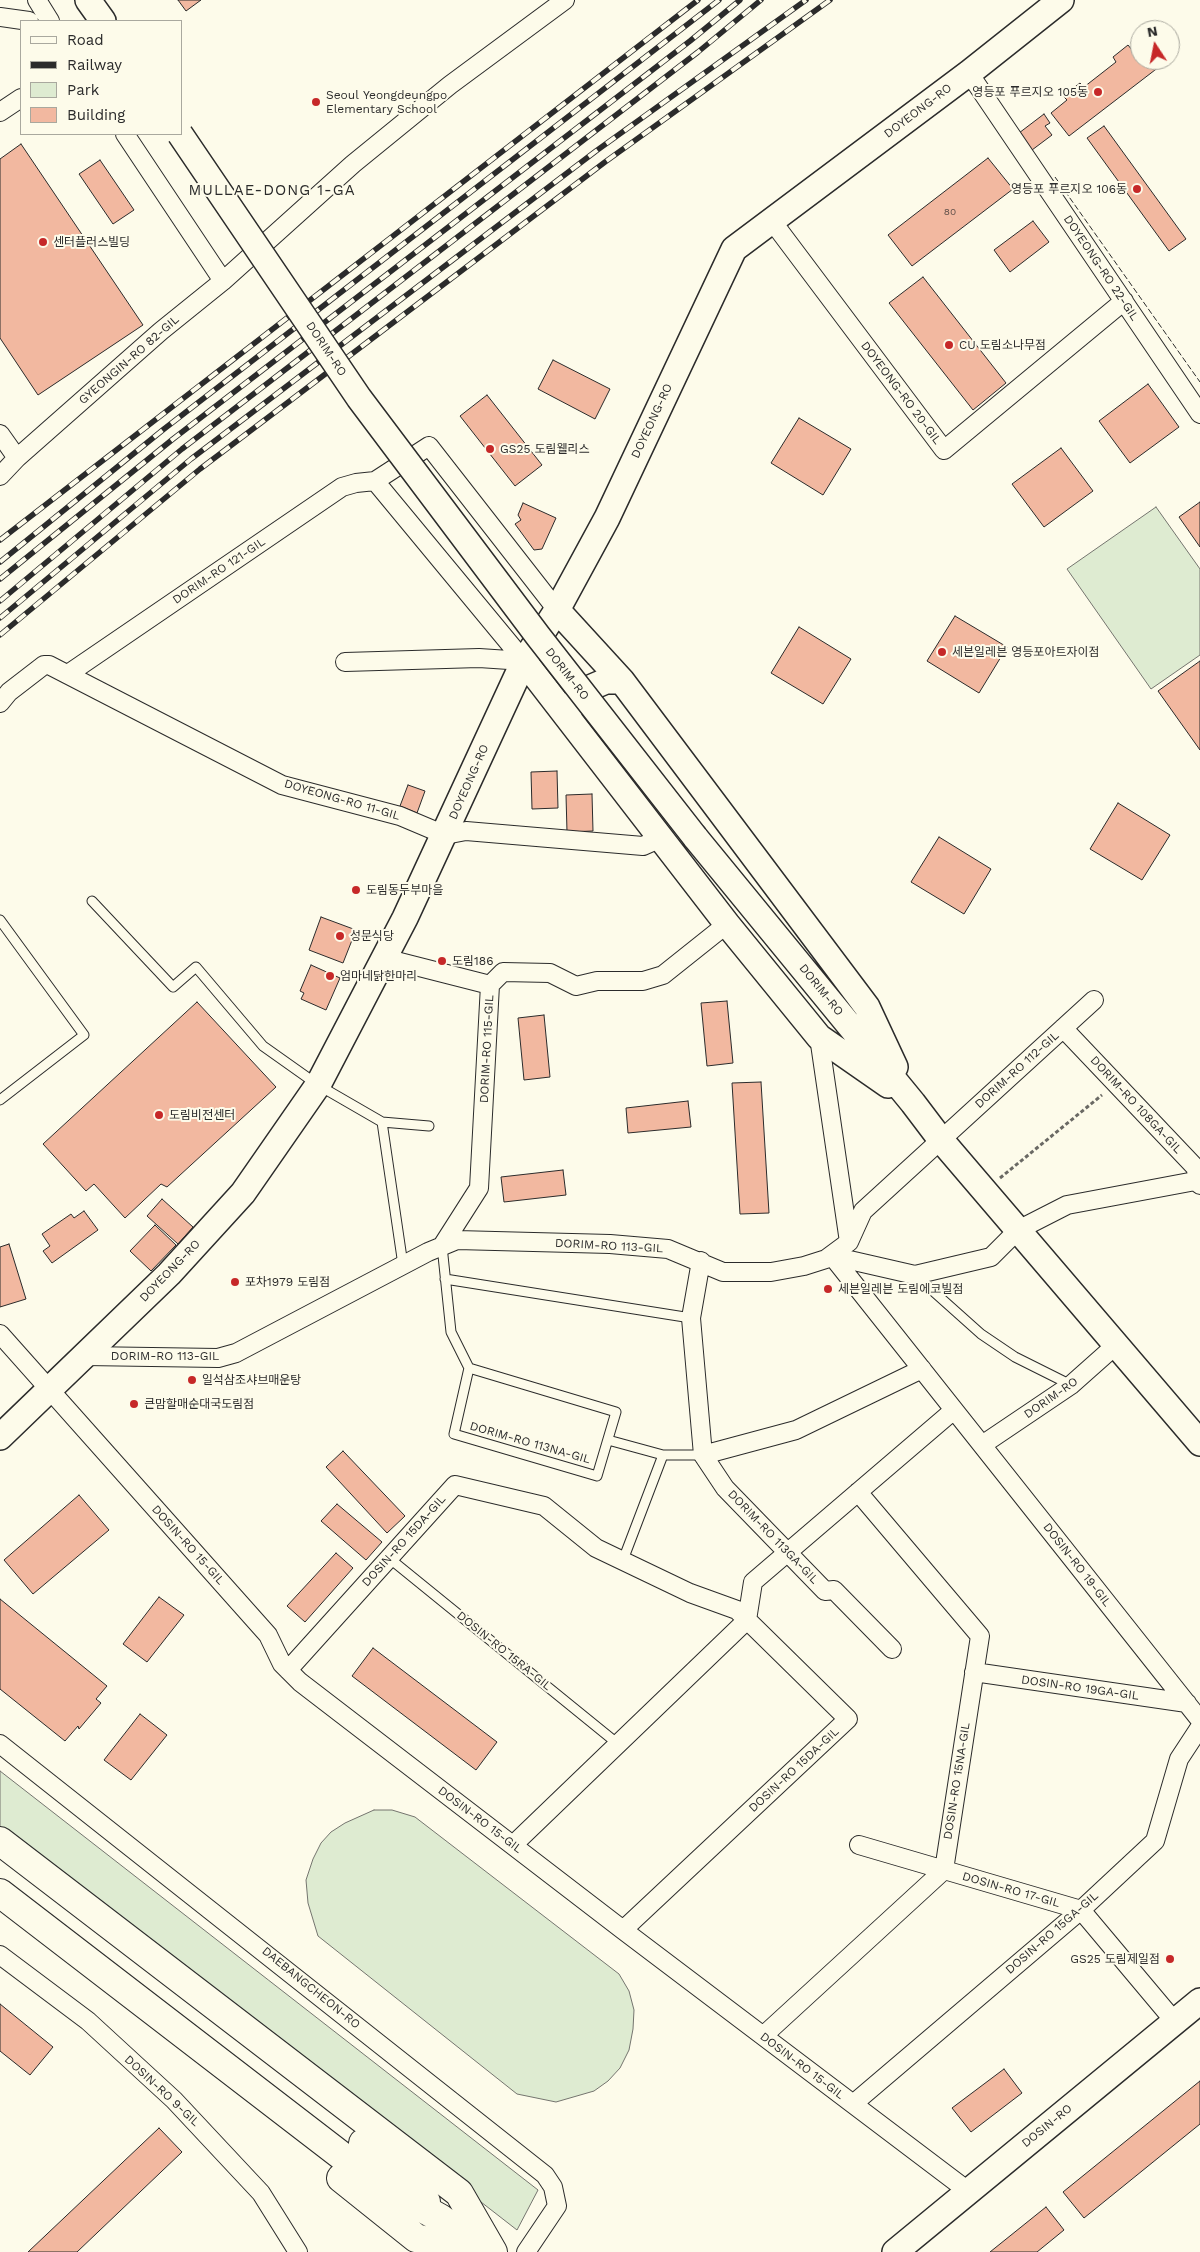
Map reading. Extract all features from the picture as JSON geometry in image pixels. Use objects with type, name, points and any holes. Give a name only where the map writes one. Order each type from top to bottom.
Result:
[{"type":"main road","points":[[88,0],[102,20]]},
{"type":"main road","name":"DOYEONG-RO","points":[[0,1437],[169,1274],[243,1193],[318,1085],[445,835],[524,661],[557,610],[607,518],[734,249],[969,73],[1061,0]]},
{"type":"main road","name":"DORIM-RO","points":[[181,135],[359,398],[538,636],[696,837],[913,1102],[941,1140],[1200,1444]]},
{"type":"main road","points":[[557,610],[622,681],[867,1007],[913,1102]]},
{"type":"main road","points":[[524,661],[727,924],[818,1037],[913,1102]]},
{"type":"main road","points":[[568,718],[578,697],[592,687],[606,681],[622,681]]},
{"type":"main road","points":[[0,1841],[459,2193],[493,2252]]},
{"type":"main road","points":[[0,1859],[392,2165],[440,2218]]},
{"type":"main road","points":[[0,1893],[377,2183],[440,2218],[485,2252]]},
{"type":"main road","points":[[0,1910],[416,2238],[464,2252]]},
{"type":"main road","name":"DOSIN-RO","points":[[895,2252],[968,2190],[1200,2002]]},
{"type":"street","points":[[37,0],[49,20]]},
{"type":"street","name":"GYEONGIN-RO 82-GIL","points":[[0,476],[16,458],[161,331],[223,281],[353,164],[450,86],[565,0]]},
{"type":"street","points":[[0,17],[22,20]]},
{"type":"street","name":"DOYEONG-RO 22-GIL","points":[[969,73],[1200,414]]},
{"type":"street","points":[[0,112],[20,99]]},
{"type":"street","points":[[126,135],[223,281]]},
{"type":"street","name":"DOYEONG-RO 20-GIL","points":[[772,221],[944,450],[1124,301]]},
{"type":"street","points":[[0,434],[16,458]]},
{"type":"street","points":[[524,661],[375,481],[429,446],[557,610]]},
{"type":"street","name":"DORIM-RO 121-GIL","points":[[68,674],[342,487],[356,482],[375,481]]},
{"type":"street","points":[[345,662],[479,658],[524,661]]},
{"type":"street","name":"DOYEONG-RO 11-GIL","points":[[0,703],[9,692],[44,665],[49,664],[282,785],[400,816],[445,835]]},
{"type":"street","points":[[445,835],[466,831],[643,846],[661,838]]},
{"type":"street","name":"DORIM-RO 115-GIL","points":[[442,1246],[479,1188],[490,985],[503,972],[550,973],[576,986],[597,981],[642,981],[663,975],[727,924]]},
{"type":"street","points":[[384,958],[490,985]]},
{"type":"street","name":"DORIM-RO 112-GIL","points":[[941,1140],[1094,1000]]},
{"type":"street","name":"DORIM-RO 108GA-GIL","points":[[1063,1028],[1196,1168],[1199,1182]]},
{"type":"street","points":[[818,1037],[849,1242]]},
{"type":"street","name":"DORIM-RO 113-GIL","points":[[85,1356],[218,1358],[236,1353],[403,1265],[458,1240],[610,1244],[668,1249],[701,1261],[723,1272],[771,1272],[804,1266],[832,1256],[849,1242],[863,1211],[941,1140]]},
{"type":"street","points":[[832,1256],[915,1275],[992,1257],[1018,1230],[1067,1205],[1199,1182]]},
{"type":"street","name":"DOSIN-RO 19-GIL","points":[[832,1256],[1200,1720]]},
{"type":"street","name":"DORIM-RO 113GA-GIL","points":[[701,1261],[691,1318],[703,1455],[725,1488],[825,1591],[834,1590],[892,1650]]},
{"type":"street","name":"DOSIN-RO 15-GIL","points":[[0,1334],[268,1635],[282,1664],[288,1670],[623,1930],[968,2190]]},
{"type":"street","name":"DORIM-RO","points":[[982,1445],[1071,1385],[1116,1345]]},
{"type":"street","points":[[703,1455],[796,1430],[922,1369]]},
{"type":"street","points":[[513,1845],[747,1620],[754,1582],[954,1410]]},
{"type":"street","name":"DOSIN-RO 15DA-GIL","points":[[288,1670],[454,1485],[544,1506],[596,1548],[690,1593],[738,1610],[848,1719],[623,1930]]},
{"type":"street","name":"DOSIN-RO 15NA-GIL","points":[[858,1492],[980,1636],[944,1870]]},
{"type":"street","name":"DOSIN-RO 19GA-GIL","points":[[974,1672],[1187,1703]]},
{"type":"street","name":"DOSIN-RO 15GA-GIL","points":[[853,2104],[1081,1910],[1155,1841],[1179,1759],[1200,1726]]},
{"type":"street","name":"DAEBANGCHEON-RO","points":[[3,1746],[545,2175],[553,2186],[557,2206],[526,2252]]},
{"type":"street","name":"DOSIN-RO 17-GIL","points":[[858,1845],[1081,1910]]},
{"type":"street","points":[[763,2036],[944,1870]]},
{"type":"street","points":[[1081,1910],[1176,2022]]},
{"type":"street","name":"DOSIN-RO 9-GIL","points":[[0,1955],[88,2021],[174,2100],[262,2193],[298,2252]]},
{"type":"lane","points":[[92,901],[173,987],[196,967],[262,1046],[318,1085],[382,1122],[430,1126]]},
{"type":"lane","points":[[0,920],[84,1035],[0,1100]]},
{"type":"lane","points":[[382,1122],[403,1265]]},
{"type":"lane","points":[[442,1246],[451,1332],[469,1368]]},
{"type":"lane","points":[[915,1275],[981,1334],[1015,1357],[1071,1385]]},
{"type":"lane","points":[[445,1279],[691,1318]]},
{"type":"lane","name":"DORIM-RO 113NA-GIL","points":[[469,1368],[616,1412],[597,1476],[454,1434],[469,1368]]},
{"type":"lane","points":[[608,1440],[663,1455],[703,1455]]},
{"type":"lane","points":[[622,1560],[663,1455]]},
{"type":"lane","name":"DOSIN-RO 15RA-GIL","points":[[389,1558],[618,1744]]},
{"type":"path","points":[[984,1191],[1116,1084]]},
{"type":"green space","points":[[1156,507],[1200,569],[1200,655],[1151,689],[1067,569]]},
{"type":"green space","points":[[0,1771],[538,2190],[517,2230],[0,1828]]},
{"type":"green space","points":[[374,1810],[392,1810],[415,1817],[619,1974],[629,1991],[634,2010],[633,2029],[629,2050],[620,2068],[608,2081],[594,2091],[556,2102],[517,2094],[318,1936],[308,1903],[306,1880],[313,1859],[321,1843],[331,1832],[345,1823]]},
{"type":"building","points":[[178,0],[201,0],[186,11]]},
{"type":"building","name":"영등포 푸르지오 105동","points":[[1128,45],[1130,48],[1130,70],[1155,70],[1069,136],[1051,113],[1067,100],[1063,96],[1080,83],[1084,87],[1116,62],[1113,57]]},
{"type":"building","points":[[1044,114],[1050,123],[1045,126],[1052,135],[1032,150],[1019,133]]},
{"type":"building","name":"영등포 푸르지오 106동","points":[[1104,126],[1186,239],[1169,251],[1087,138]]},
{"type":"building","name":"센터플러스빌딩","points":[[21,144],[143,325],[38,395],[0,338],[0,159]]},
{"type":"building","points":[[988,158],[1013,189],[912,266],[888,235]]},
{"type":"building","points":[[100,160],[134,210],[113,224],[79,174]]},
{"type":"building","points":[[1033,221],[1049,242],[1010,272],[994,250]]},
{"type":"building","points":[[923,277],[1006,383],[973,410],[889,303]]},
{"type":"building","points":[[553,360],[610,389],[595,419],[538,389]]},
{"type":"building","points":[[1148,384],[1179,427],[1130,463],[1099,421]]},
{"type":"building","points":[[487,395],[542,465],[515,486],[460,416]]},
{"type":"building","points":[[799,418],[851,449],[823,495],[771,463]]},
{"type":"building","points":[[1061,448],[1093,491],[1044,527],[1012,484]]},
{"type":"building","points":[[1200,502],[1200,547],[1179,517]]},
{"type":"building","points":[[523,503],[556,518],[542,549],[534,550],[515,524],[521,520],[518,515]]},
{"type":"building","points":[[955,616],[1007,647],[979,693],[927,661]]},
{"type":"building","points":[[799,627],[851,659],[823,704],[771,673]]},
{"type":"building","points":[[1200,661],[1200,750],[1158,691]]},
{"type":"building","points":[[557,771],[558,808],[532,809],[531,772]]},
{"type":"building","points":[[408,785],[425,791],[417,813],[400,806]]},
{"type":"building","points":[[592,794],[593,831],[567,832],[566,795]]},
{"type":"building","points":[[1118,803],[1170,835],[1142,880],[1090,849]]},
{"type":"building","points":[[939,837],[991,869],[964,914],[911,882]]},
{"type":"building","points":[[321,917],[356,930],[343,963],[309,950]]},
{"type":"building","points":[[311,965],[340,978],[326,1010],[301,999],[304,993],[300,991]]},
{"type":"building","points":[[727,1001],[733,1063],[707,1066],[701,1003]]},
{"type":"building","name":"도림비전센터","points":[[197,1002],[276,1087],[167,1187],[161,1184],[125,1218],[94,1184],[86,1191],[43,1144]]},
{"type":"building","points":[[544,1015],[550,1077],[524,1080],[518,1018]]},
{"type":"building","points":[[761,1082],[769,1213],[740,1214],[732,1083]]},
{"type":"building","points":[[688,1101],[691,1127],[628,1133],[626,1108]]},
{"type":"building","points":[[563,1170],[566,1195],[504,1202],[501,1177]]},
{"type":"building","points":[[162,1199],[193,1227],[178,1244],[147,1216]]},
{"type":"building","points":[[84,1211],[98,1230],[52,1263],[43,1251],[50,1246],[42,1234],[71,1214],[74,1218]]},
{"type":"building","points":[[155,1225],[176,1245],[151,1271],[130,1251]]},
{"type":"building","points":[[9,1244],[26,1299],[0,1307],[0,1247]]},
{"type":"building","points":[[343,1451],[405,1516],[387,1533],[326,1467]]},
{"type":"building","points":[[79,1495],[109,1530],[33,1594],[4,1560]]},
{"type":"building","points":[[337,1504],[382,1542],[366,1560],[321,1521]]},
{"type":"building","points":[[336,1553],[353,1568],[305,1622],[287,1606]]},
{"type":"building","points":[[159,1597],[184,1615],[147,1662],[123,1644]]},
{"type":"building","points":[[0,1599],[107,1686],[96,1699],[101,1703],[79,1729],[78,1726],[65,1741],[0,1689]]},
{"type":"building","points":[[373,1648],[497,1742],[476,1770],[352,1676]]},
{"type":"building","points":[[140,1714],[167,1735],[131,1780],[104,1760]]},
{"type":"building","points":[[0,2004],[53,2047],[30,2075],[0,2051]]},
{"type":"building","points":[[1004,2069],[1022,2093],[971,2132],[952,2108]]},
{"type":"building","points":[[1200,2081],[1200,2124],[1084,2218],[1063,2192]]},
{"type":"building","points":[[159,2128],[182,2152],[77,2252],[28,2252]]},
{"type":"building","points":[[1046,2207],[1064,2230],[1037,2252],[990,2252]]},
{"type":"railway","points":[[0,540],[698,0]]},
{"type":"railway","points":[[0,562],[164,429],[719,0]]},
{"type":"railway","points":[[0,579],[173,439],[690,41],[740,0]]},
{"type":"railway","points":[[0,601],[182,449],[698,52],[761,0]]},
{"type":"railway","points":[[0,618],[191,459],[596,151],[806,0]]},
{"type":"railway","points":[[0,635],[200,469],[605,162],[830,0]]},
{"type":"fence","points":[[1055,177],[1200,382]]},
{"type":"place","name":"영등포 푸르지오 105동","points":[[1098,92]]},
{"type":"place","name":"Seoul Yeongdeungpo Elementary School","points":[[316,102]]},
{"type":"place","name":"영등포 푸르지오 106동","points":[[1137,189]]},
{"type":"place","name":"센터플러스빌딩","points":[[43,242]]},
{"type":"place","name":"CU 도림소나무점","points":[[949,345]]},
{"type":"place","name":"GS25 도림웰리스","points":[[490,449]]},
{"type":"place","name":"세븐일레븐 영등포아트자이점","points":[[942,652]]},
{"type":"place","name":"도림동두부마을","points":[[356,890]]},
{"type":"place","name":"성문식당","points":[[340,936]]},
{"type":"place","name":"도림186","points":[[442,961]]},
{"type":"place","name":"엄마네닭한마리","points":[[330,976]]},
{"type":"place","name":"도림비전센터","points":[[159,1115]]},
{"type":"place","name":"포차1979 도림점","points":[[235,1282]]},
{"type":"place","name":"세븐일레븐 도림에코빌점","points":[[828,1289]]},
{"type":"place","name":"일석삼조샤브매운탕","points":[[192,1380]]},
{"type":"place","name":"큰맘할매순대국도림점","points":[[134,1404]]},
{"type":"place","name":"GS25 도림제일점","points":[[1170,1959]]},
{"type":"district","name":"MULLAE-DONG 1-GA","points":[[272,191]]}]
